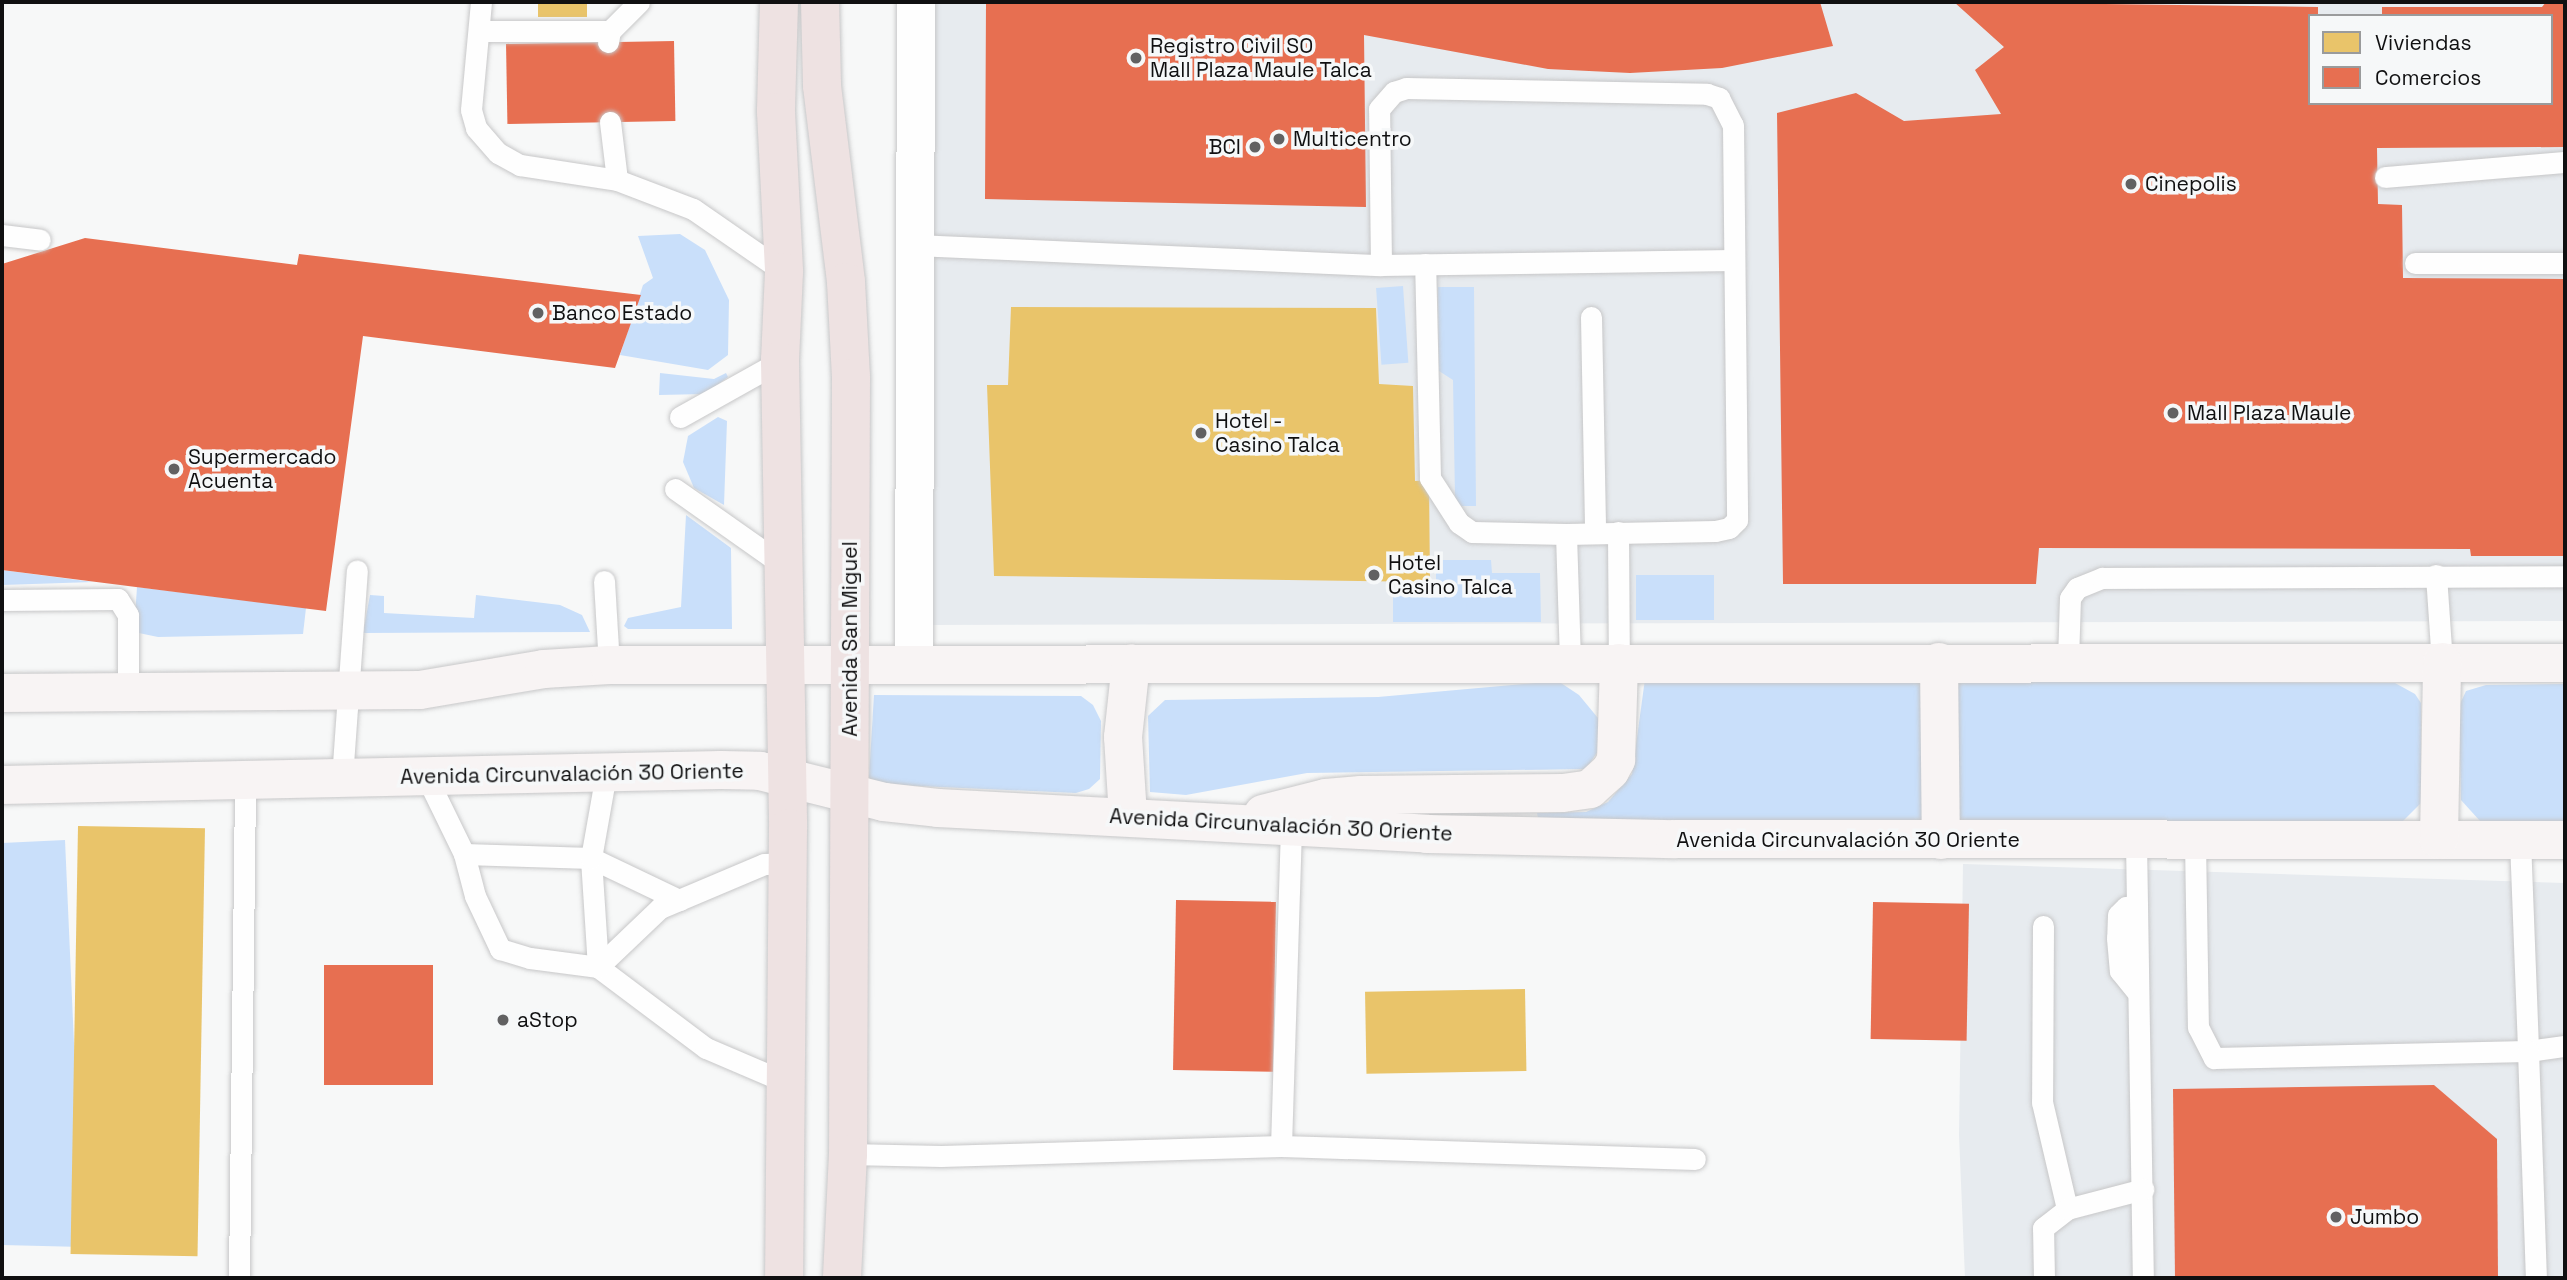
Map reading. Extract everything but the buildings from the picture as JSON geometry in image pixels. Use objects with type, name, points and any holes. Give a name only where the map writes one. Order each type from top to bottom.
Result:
[{"type":"highway","points":[[779,2],[776,112],[784,272],[780,361],[788,779],[788,1083],[784,1278]]},
{"type":"highway","name":"Avenida San Miguel","points":[[820,2],[825,124],[850,330],[848,1154],[842,1278]]},
{"type":"main road","points":[[1939,662],[1941,840]]},
{"type":"main road","points":[[2439,840],[2442,662]]},
{"type":"main road","points":[[1128,816],[1123,737],[1131,663]]},
{"type":"main road","points":[[2,693],[346,691],[456,687],[544,669],[609,666],[1131,663],[2565,663]]},
{"type":"main road","points":[[1241,823],[1326,798],[1563,793],[1590,789],[1611,771],[1616,760],[1619,663]]},
{"type":"main road","name":"Avenida Circunvalación 30 Oriente","points":[[2,785],[760,771],[850,794],[938,808],[1543,838],[2565,840]]},
{"type":"street","points":[[914,664],[915,2]]},
{"type":"lane","points":[[481,2],[471,110],[476,128],[489,144],[520,165],[617,180],[693,209],[784,272]]},
{"type":"lane","points":[[479,31],[609,36],[639,2]]},
{"type":"lane","points":[[1381,265],[1378,109],[1394,92],[1406,88],[1707,93],[1719,98],[1732,125],[1737,520],[1715,531],[1566,534],[1472,532],[1459,523],[1437,494],[1430,478],[1425,264]]},
{"type":"lane","points":[[610,122],[617,180]]},
{"type":"lane","points":[[2385,177],[2565,162]]},
{"type":"lane","points":[[2,235],[40,240]]},
{"type":"lane","points":[[915,245],[1381,265],[1734,260]]},
{"type":"lane","points":[[2415,262],[2565,263]]},
{"type":"lane","points":[[1591,317],[1595,532]]},
{"type":"lane","points":[[680,417],[780,361]]},
{"type":"lane","points":[[674,489],[783,566]]},
{"type":"lane","points":[[1618,532],[1619,663]]},
{"type":"lane","points":[[1566,534],[1570,663]]},
{"type":"lane","points":[[342,778],[346,691],[357,571]]},
{"type":"lane","points":[[2436,575],[2442,662]]},
{"type":"lane","points":[[2068,662],[2070,598],[2090,580],[2565,576]]},
{"type":"lane","points":[[604,581],[609,666]]},
{"type":"lane","points":[[2,600],[118,599],[128,615],[128,693]]},
{"type":"lane","points":[[598,967],[591,858],[606,774]]},
{"type":"lane","points":[[427,778],[464,854],[475,896],[500,949],[530,958],[598,967],[706,1048],[788,1083]]},
{"type":"lane","points":[[239,1278],[245,781]]},
{"type":"lane","points":[[1281,1146],[1291,826]]},
{"type":"lane","points":[[2520,840],[2536,1278]]},
{"type":"lane","points":[[2136,841],[2137,906],[2126,907],[2118,915],[2117,939],[2120,971],[2138,993],[2143,1278]]},
{"type":"lane","points":[[2195,841],[2198,883],[2198,1027],[2214,1058],[2528,1051],[2565,1046]]},
{"type":"lane","points":[[464,854],[591,858],[679,900]]},
{"type":"lane","points":[[598,967],[660,908],[764,864],[788,863]]},
{"type":"lane","points":[[2043,926],[2042,1102],[2067,1209]]},
{"type":"lane","points":[[848,1154],[941,1156],[1281,1146],[1696,1159]]},
{"type":"lane","points":[[2043,1278],[2043,1228],[2067,1209],[2143,1189]]},
{"type":"shaded area","name":"Mall Plaza Maule","points":[[930,2],[2565,2],[2565,621],[924,625]]},
{"type":"shaded area","points":[[680,234],[705,250],[729,300],[728,355],[708,370],[620,355],[643,285],[653,278],[638,236]]},
{"type":"shaded area","points":[[1403,286],[1408,363],[1381,365],[1376,288]]},
{"type":"shaded area","points":[[1438,287],[1474,287],[1476,506],[1460,506],[1455,498],[1453,380],[1439,371]]},
{"type":"shaded area","points":[[660,373],[714,379],[726,373],[728,377],[705,394],[659,395]]},
{"type":"shaded area","points":[[718,417],[727,421],[724,505],[694,488],[683,462],[688,436]]},
{"type":"shaded area","points":[[686,515],[731,548],[732,629],[628,629],[624,626],[628,618],[681,607]]},
{"type":"shaded area","points":[[1436,560],[1491,560],[1492,573],[1540,573],[1541,622],[1393,622],[1393,589],[1436,588]]},
{"type":"shaded area","points":[[2,570],[93,582],[2,585]]},
{"type":"shaded area","points":[[1636,575],[1714,575],[1714,620],[1636,620]]},
{"type":"shaded area","points":[[137,587],[306,608],[303,634],[158,637],[134,632]]},
{"type":"shaded area","points":[[370,595],[384,596],[384,613],[474,618],[476,595],[560,605],[582,615],[590,632],[363,633]]},
{"type":"shaded area","points":[[1645,679],[2395,683],[2415,694],[2421,703],[2421,803],[2403,821],[1539,823],[1537,813],[1586,812],[1608,802],[1632,774]]},
{"type":"shaded area","points":[[1558,681],[1579,695],[1598,718],[1600,748],[1586,769],[1307,773],[1186,795],[1150,792],[1148,716],[1165,700],[1378,697]]},
{"type":"shaded area","points":[[2565,684],[2565,822],[2480,821],[2461,800],[2459,706],[2466,691],[2486,685]]},
{"type":"shaded area","points":[[874,695],[1081,696],[1093,705],[1101,721],[1100,779],[1089,789],[1076,793],[873,784],[869,777]]},
{"type":"shaded area","points":[[65,840],[83,1247],[2,1245],[2,843]]},
{"type":"shaded area","points":[[1963,864],[2565,883],[2565,1278],[1965,1278],[1959,1135]]},
{"type":"place","name":"Registro Civil SO Mall Plaza Maule Talca","points":[[1136,58]]},
{"type":"place","name":"Multicentro","points":[[1279,139]]},
{"type":"place","name":"BCI","points":[[1255,147]]},
{"type":"place","name":"Cinepolis","points":[[2131,184]]},
{"type":"place","name":"Banco Estado","points":[[538,313]]},
{"type":"place","name":"Mall Plaza Maule","points":[[2173,413]]},
{"type":"place","name":"Hotel - Casino Talca","points":[[1201,433]]},
{"type":"place","name":"Supermercado Acuenta","points":[[174,469]]},
{"type":"place","name":"Hotel Casino Talca","points":[[1374,575]]},
{"type":"place","name":"aStop","points":[[503,1020]]},
{"type":"place","name":"Jumbo","points":[[2336,1217]]}]
